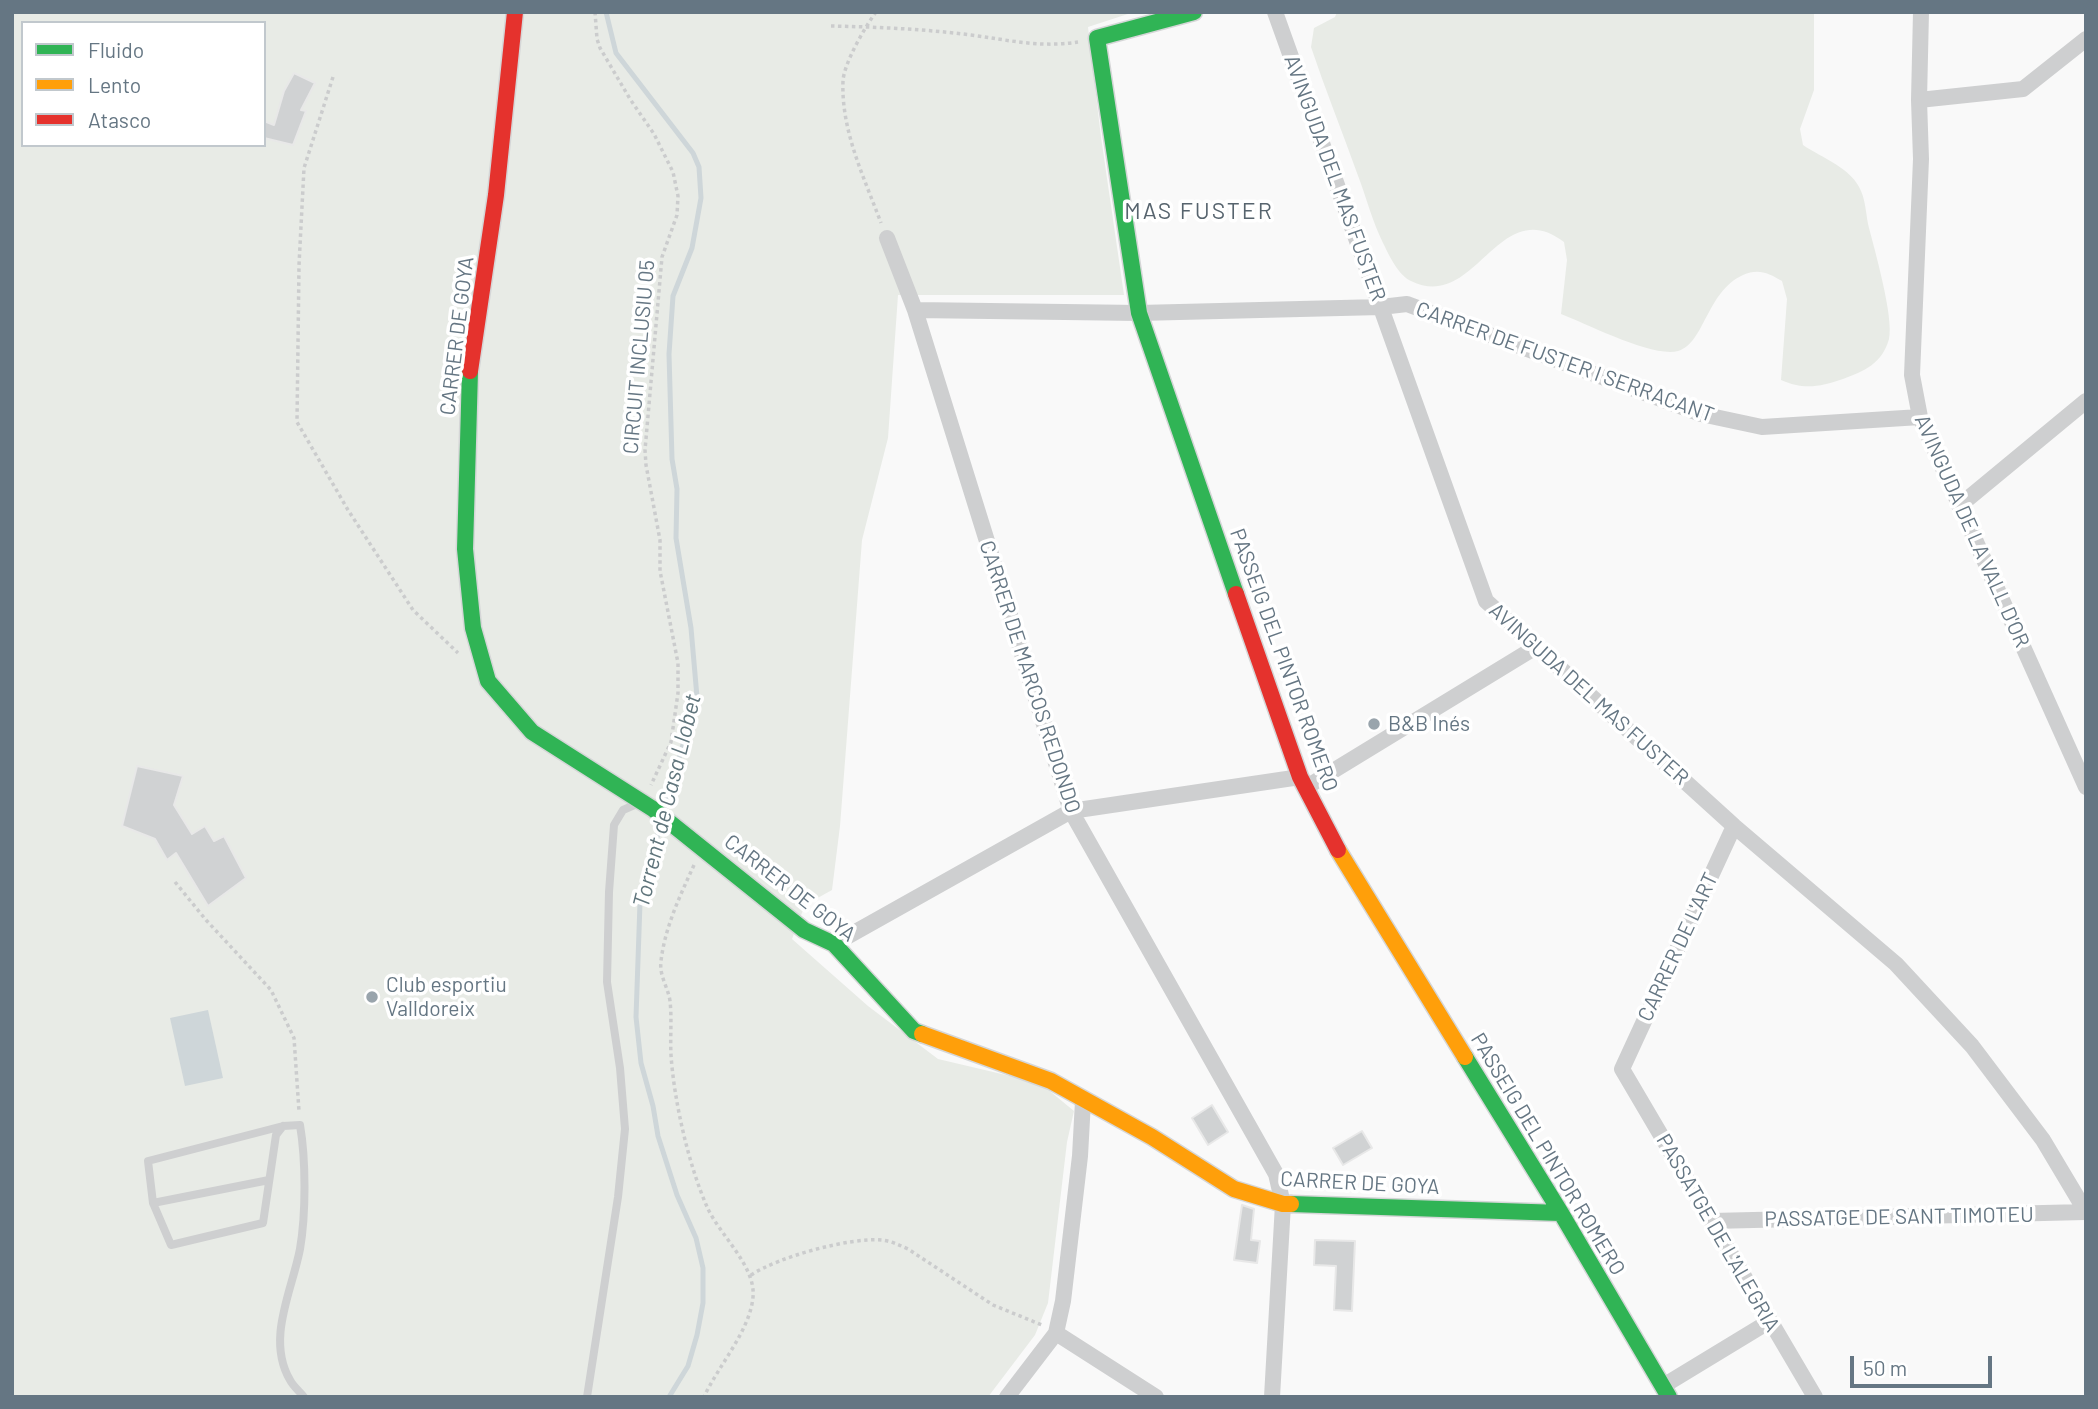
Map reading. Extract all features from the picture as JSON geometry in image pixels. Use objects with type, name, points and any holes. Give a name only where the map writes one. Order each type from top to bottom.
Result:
[{"type":"street","name":"CARRER DE GOYA","points":[[516,12],[496,195],[468,383],[465,549],[473,628],[488,681],[532,732],[647,805],[804,930],[834,944],[914,1031],[1051,1081],[1152,1137],[1234,1189],[1283,1203],[1560,1213]]},
{"type":"street","points":[[1097,38],[1194,12]]},
{"type":"street","name":"AVINGUDA DEL MAS FUSTER","points":[[1275,12],[1486,601],[1734,826],[1896,964],[1972,1046],[2043,1140],[2086,1212]]},
{"type":"street","name":"AVINGUDA DE LA VALL D'OR","points":[[1921,12],[1921,159],[1912,375],[1920,417],[2086,787]]},
{"type":"street","name":"PASSEIG DEL PINTOR ROMERO","points":[[1097,38],[1139,313],[1303,782],[1339,852],[1666,1391]]},
{"type":"street","points":[[1919,100],[2023,89],[2086,39]]},
{"type":"street","name":"CARRER DE MARCOS REDONDO","points":[[887,238],[915,310],[1070,811],[1276,1174],[1283,1203],[1272,1397]]},
{"type":"street","name":"CARRER DE FUSTER I SERRACANT","points":[[915,310],[1139,313],[1381,307],[1407,304],[1701,414],[1762,428],[1920,417]]},
{"type":"street","points":[[1959,506],[2086,401]]},
{"type":"street","points":[[834,944],[1070,811],[1303,782],[1536,647]]},
{"type":"street","name":"CARRER DE L'ART","points":[[1622,1069],[1734,826]]},
{"type":"street","name":"PASSATGE DE L'ALEGRIA","points":[[1622,1069],[1815,1397]]},
{"type":"street","points":[[1007,1397],[1056,1334],[1063,1301],[1077,1183],[1083,1101]]},
{"type":"street","name":"PASSATGE DE SANT TIMOTEU","points":[[1712,1222],[2086,1212]]},
{"type":"street","points":[[1666,1391],[1770,1321]]},
{"type":"street","points":[[1056,1334],[1156,1397]]},
{"type":"lane","points":[[587,1397],[618,1197],[625,1129],[617,1045],[607,982],[614,825],[623,810],[647,805]]},
{"type":"lane","points":[[283,1126],[276,1135],[263,1223],[171,1245],[153,1203],[148,1161],[283,1126],[300,1125],[304,1149],[300,1249],[289,1287],[278,1347],[290,1380],[304,1397]]},
{"type":"lane","points":[[153,1203],[269,1180]]},
{"type":"path","name":"CIRCUIT INCLUSIU 05","points":[[595,12],[600,48],[654,134],[673,172],[678,196],[677,215],[662,257],[645,450],[660,540],[660,571],[678,663],[678,693],[671,742],[647,805]]},
{"type":"path","points":[[876,12],[866,27],[843,79],[847,134],[887,238]]},
{"type":"path","points":[[831,26],[972,35],[1015,44],[1062,44],[1097,38]]},
{"type":"path","points":[[333,77],[304,168],[299,265],[298,422],[348,510],[413,610],[460,654]]},
{"type":"path","points":[[702,848],[676,905],[665,937],[661,974],[670,998],[673,1069],[691,1159],[709,1210],[751,1275],[753,1295],[750,1314],[704,1397]]},
{"type":"path","points":[[175,883],[271,990],[294,1038],[300,1125]]},
{"type":"path","points":[[751,1275],[767,1265],[827,1247],[867,1241],[894,1242],[920,1256],[993,1305],[1035,1322],[1056,1334]]},
{"type":"shaded area","points":[[12,12],[1134,12],[1088,27],[1124,295],[898,295],[888,438],[862,540],[840,826],[832,890],[805,905],[792,939],[868,1006],[938,1059],[1040,1083],[1074,1111],[1067,1142],[1048,1303],[1035,1335],[988,1397],[12,1397]]},
{"type":"shaded area","points":[[1337,12],[1814,12],[1814,90],[1800,129],[1803,145],[1844,170],[1857,183],[1863,195],[1889,316],[1889,339],[1882,355],[1865,369],[1827,384],[1804,386],[1781,380],[1787,299],[1782,281],[1759,272],[1748,273],[1731,283],[1713,304],[1694,338],[1678,351],[1653,350],[1620,339],[1561,314],[1567,260],[1564,242],[1541,231],[1521,232],[1504,241],[1471,270],[1453,281],[1434,286],[1406,278],[1394,264],[1379,235],[1311,47],[1314,28],[1335,17]]},
{"type":"shaded area","points":[[208,1010],[223,1078],[185,1086],[170,1018]]},
{"type":"building","points":[[294,73],[315,83],[301,110],[306,111],[293,145],[266,138],[266,122],[274,125],[284,91]]},
{"type":"building","points":[[137,766],[183,776],[174,805],[192,834],[205,826],[214,841],[224,836],[246,878],[208,906],[176,853],[167,860],[155,839],[122,826]]},
{"type":"building","points":[[1212,1105],[1228,1132],[1208,1145],[1192,1118]]},
{"type":"building","points":[[1362,1131],[1372,1148],[1343,1165],[1333,1148]]},
{"type":"building","points":[[1242,1205],[1254,1209],[1251,1240],[1260,1241],[1257,1263],[1234,1260]]},
{"type":"building","points":[[1315,1240],[1355,1241],[1352,1311],[1334,1310],[1336,1266],[1314,1265]]},
{"type":"waterway","name":"Torrent de Casa Llobet","points":[[606,12],[616,53],[693,153],[699,167],[701,198],[692,248],[673,296],[669,354],[672,459],[677,489],[676,538],[691,628],[697,697],[664,809]]},
{"type":"waterway","name":"Torrent de Casa Llobet","points":[[661,822],[640,903],[636,1017],[641,1063],[658,1136],[677,1195],[696,1238],[703,1268],[703,1303],[697,1335],[688,1366],[669,1397]]},
{"type":"traffic: fast","points":[[1194,12],[1097,38],[1139,313],[1236,594]]},
{"type":"traffic: fast","points":[[470,371],[465,549],[473,628],[488,681],[532,732],[653,809],[804,930],[834,944],[914,1031],[922,1034]]},
{"type":"traffic: fast","points":[[1465,1057],[1669,1397]]},
{"type":"traffic: fast","points":[[1291,1204],[1561,1213]]},
{"type":"traffic: slow","points":[[1338,850],[1465,1057]]},
{"type":"traffic: slow","points":[[922,1034],[1051,1081],[1152,1137],[1234,1189],[1291,1204]]},
{"type":"traffic: jam","points":[[470,371],[496,195],[515,12]]},
{"type":"traffic: jam","points":[[1236,594],[1300,777],[1338,850]]},
{"type":"place","name":"B&B Inés","points":[[1374,724]]},
{"type":"place","name":"Club esportiu Valldoreix","points":[[372,997]]},
{"type":"district","name":"MAS FUSTER","points":[[1199,211]]}]
